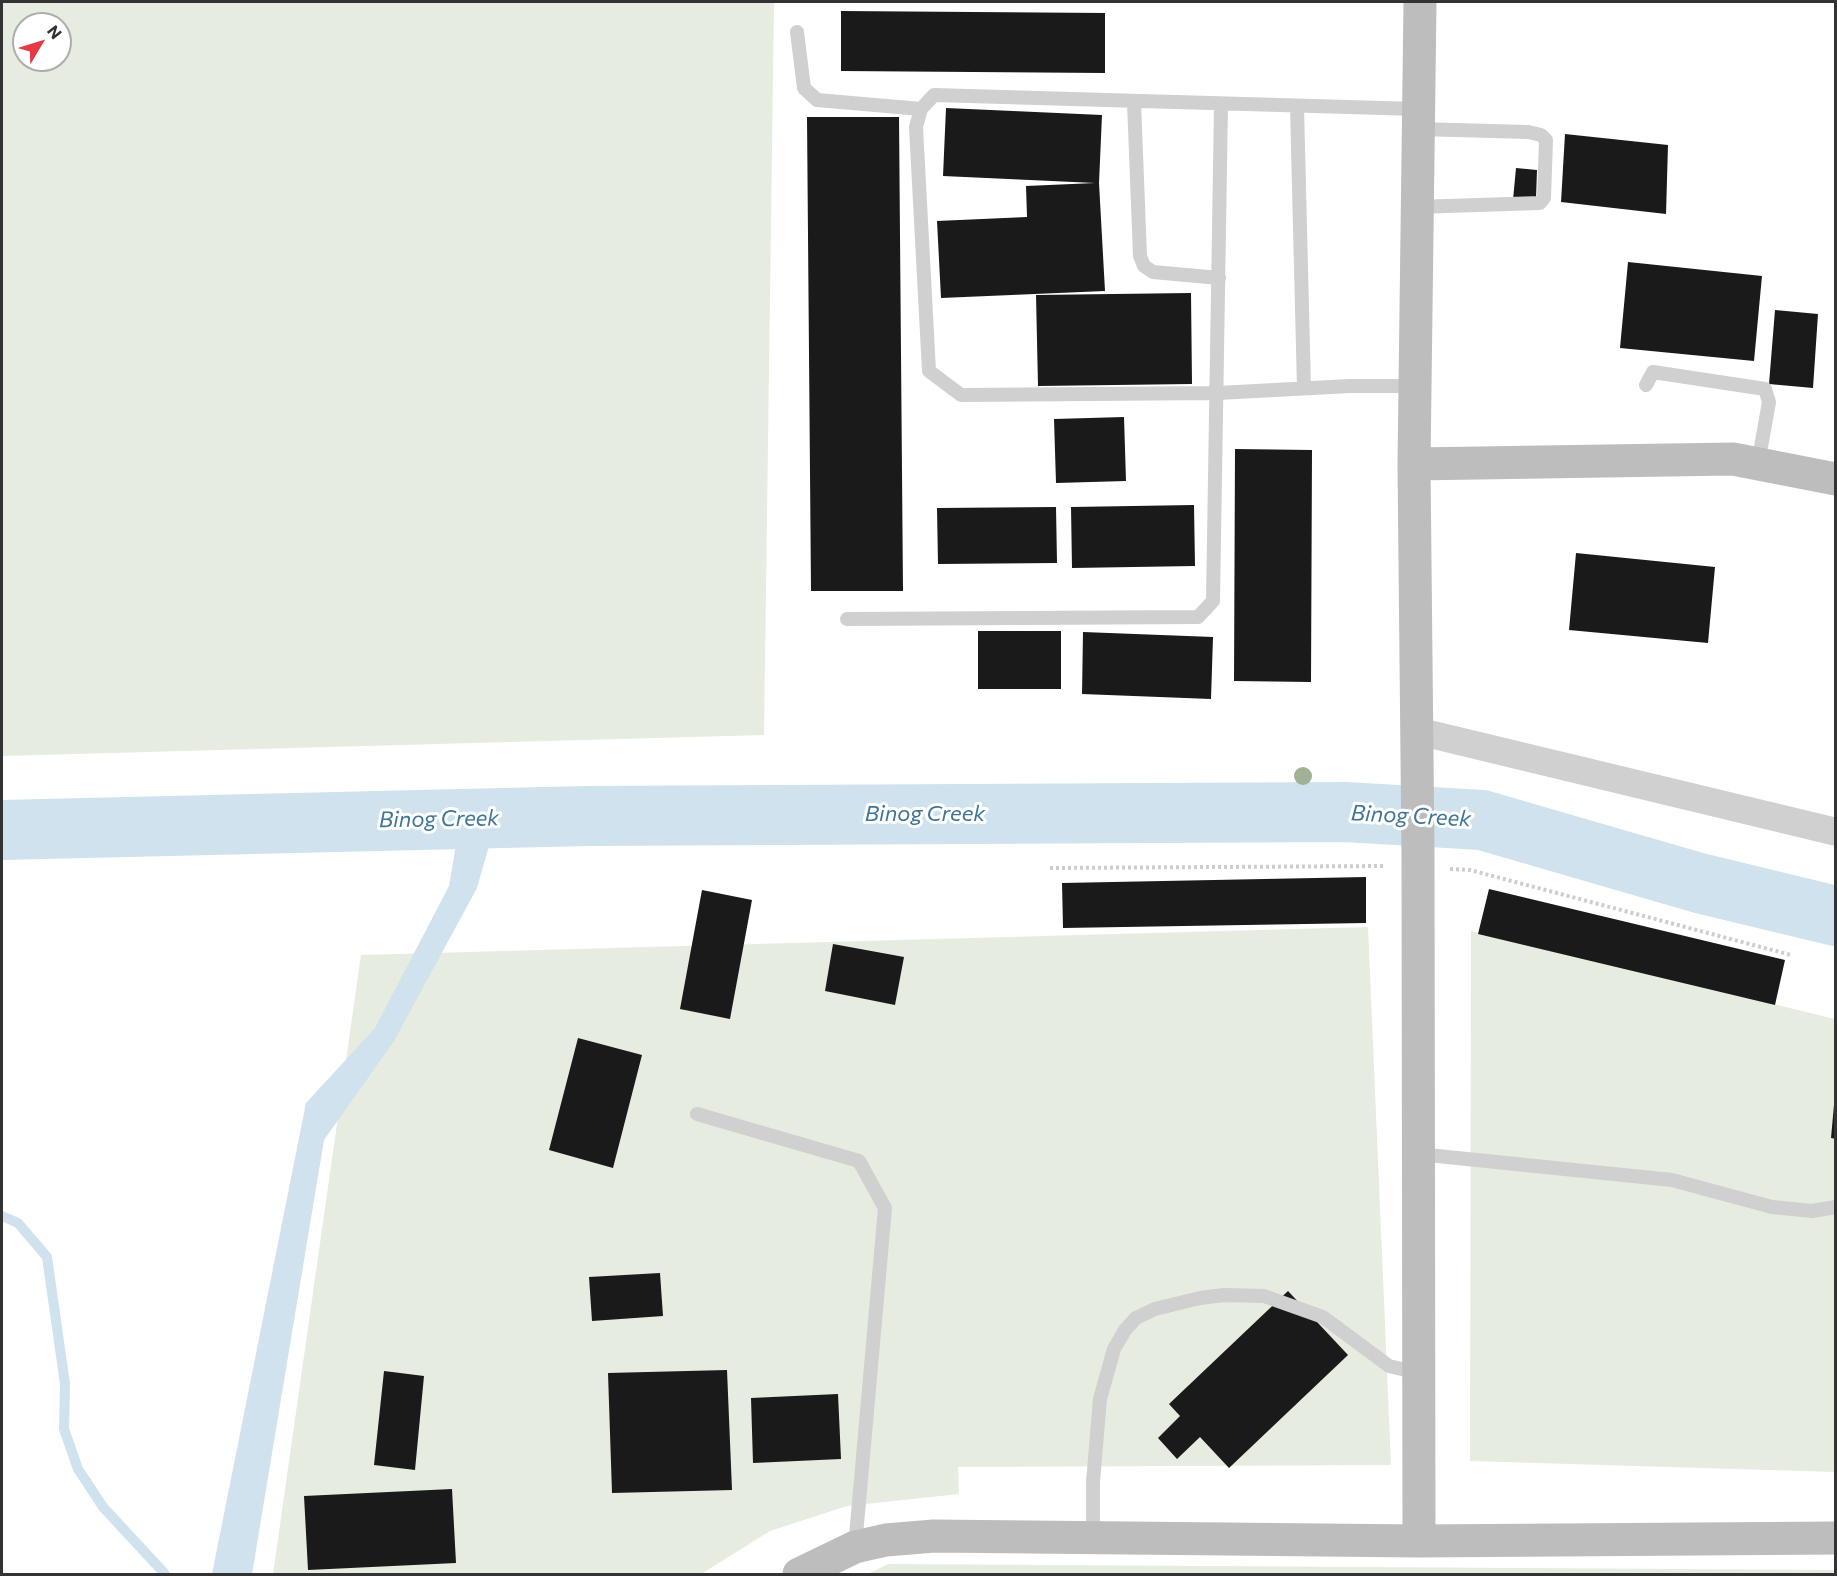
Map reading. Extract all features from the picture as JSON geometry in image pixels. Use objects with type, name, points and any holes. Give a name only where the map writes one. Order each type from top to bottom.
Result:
[{"type":"main road","points":[[1419,1541],[1418,861],[1414,386],[1420,2]]},
{"type":"main road","points":[[1414,464],[1733,459],[1836,479]]},
{"type":"main road","points":[[798,1575],[855,1547],[886,1540],[934,1536],[1419,1541],[1836,1538]]},
{"type":"street","points":[[1417,744],[1836,832]]},
{"type":"lane","points":[[797,32],[804,88],[817,100],[921,109]]},
{"type":"lane","points":[[1414,386],[1305,388],[1218,393],[961,395],[929,370],[916,127],[921,109],[934,95],[1297,107],[1528,132],[1541,135],[1546,140],[1544,198],[1540,203],[1416,207]]},
{"type":"lane","points":[[1134,102],[1140,256],[1144,266],[1153,272],[1219,278]]},
{"type":"lane","points":[[847,619],[1198,617],[1213,601],[1221,105]]},
{"type":"lane","points":[[1297,107],[1305,388]]},
{"type":"lane","points":[[1646,385],[1653,372],[1765,389],[1768,402],[1758,464]]},
{"type":"lane","points":[[697,1114],[859,1161],[885,1208],[855,1547]]},
{"type":"lane","points":[[1418,1154],[1672,1180],[1772,1207],[1812,1211],[1836,1207]]},
{"type":"lane","points":[[1093,1538],[1093,1482],[1100,1399],[1114,1349],[1125,1330],[1136,1318],[1155,1309],[1200,1298],[1224,1295],[1264,1296],[1323,1317],[1389,1366],[1419,1373]]},
{"type":"path","points":[[1050,868],[1355,865],[1418,861],[1470,870],[1791,955]]},
{"type":"shaded area","points":[[2,2],[774,2],[764,735],[2,756]]},
{"type":"shaded area","points":[[1368,927],[1391,1465],[958,1467],[959,1494],[847,1506],[770,1531],[701,1574],[273,1574],[361,955]]},
{"type":"shaded area","points":[[1471,931],[1835,1019],[1835,1472],[1470,1461]]},
{"type":"shaded area","points":[[888,1564],[1835,1570],[1836,1574],[868,1574]]},
{"type":"water","points":[[456,845],[489,846],[477,888],[394,1041],[324,1140],[252,1574],[212,1574],[306,1103],[375,1028],[449,886]]},
{"type":"building","points":[[841,11],[1105,13],[1105,73],[841,71]]},
{"type":"building","points":[[946,108],[1102,115],[1099,183],[1105,291],[941,298],[937,221],[1027,217],[1026,186],[1095,183],[943,176]]},
{"type":"building","points":[[807,117],[899,117],[903,591],[811,591]]},
{"type":"building","points":[[1565,134],[1668,145],[1666,214],[1561,202]]},
{"type":"building","points":[[1516,168],[1537,170],[1536,199],[1513,200]]},
{"type":"building","points":[[1628,262],[1762,276],[1754,361],[1620,348]]},
{"type":"building","points":[[1191,293],[1192,384],[1038,386],[1036,295]]},
{"type":"building","points":[[1775,310],[1818,314],[1813,388],[1769,384]]},
{"type":"building","points":[[1124,417],[1126,481],[1056,483],[1054,419]]},
{"type":"building","points":[[1235,449],[1312,450],[1311,682],[1234,681]]},
{"type":"building","points":[[1194,505],[1195,566],[1072,568],[1071,507]]},
{"type":"building","points":[[1056,507],[1057,563],[938,564],[937,508]]},
{"type":"building","points":[[1576,553],[1715,567],[1708,643],[1569,630]]},
{"type":"building","points":[[978,631],[1061,631],[1061,689],[978,689]]},
{"type":"building","points":[[1083,632],[1213,637],[1211,699],[1082,694]]},
{"type":"building","points":[[1366,877],[1366,923],[1063,928],[1062,883]]},
{"type":"building","points":[[1489,889],[1785,960],[1775,1005],[1478,934]]},
{"type":"building","points":[[702,890],[752,900],[730,1019],[680,1009]]},
{"type":"building","points":[[833,944],[904,957],[895,1005],[825,991]]},
{"type":"building","points":[[578,1038],[642,1055],[613,1168],[549,1150]]},
{"type":"building","points":[[1834,1105],[1836,1105],[1836,1139],[1831,1138]]},
{"type":"building","points":[[660,1273],[663,1316],[592,1321],[589,1277]]},
{"type":"building","points":[[1288,1291],[1348,1355],[1229,1468],[1200,1437],[1177,1459],[1158,1438],[1180,1416],[1169,1404]]},
{"type":"building","points":[[727,1370],[732,1490],[612,1493],[608,1373]]},
{"type":"building","points":[[384,1371],[424,1376],[415,1470],[374,1465]]},
{"type":"building","points":[[838,1394],[841,1459],[753,1463],[751,1398]]},
{"type":"building","points":[[452,1489],[456,1563],[308,1570],[304,1496]]},
{"type":"waterway","name":"Binog Creek","points":[[2,830],[587,816],[1345,812],[1482,820],[1699,883],[1836,916]]},
{"type":"waterway","points":[[2,1216],[18,1223],[47,1257],[65,1384],[64,1429],[78,1469],[103,1507],[165,1574]]}]
